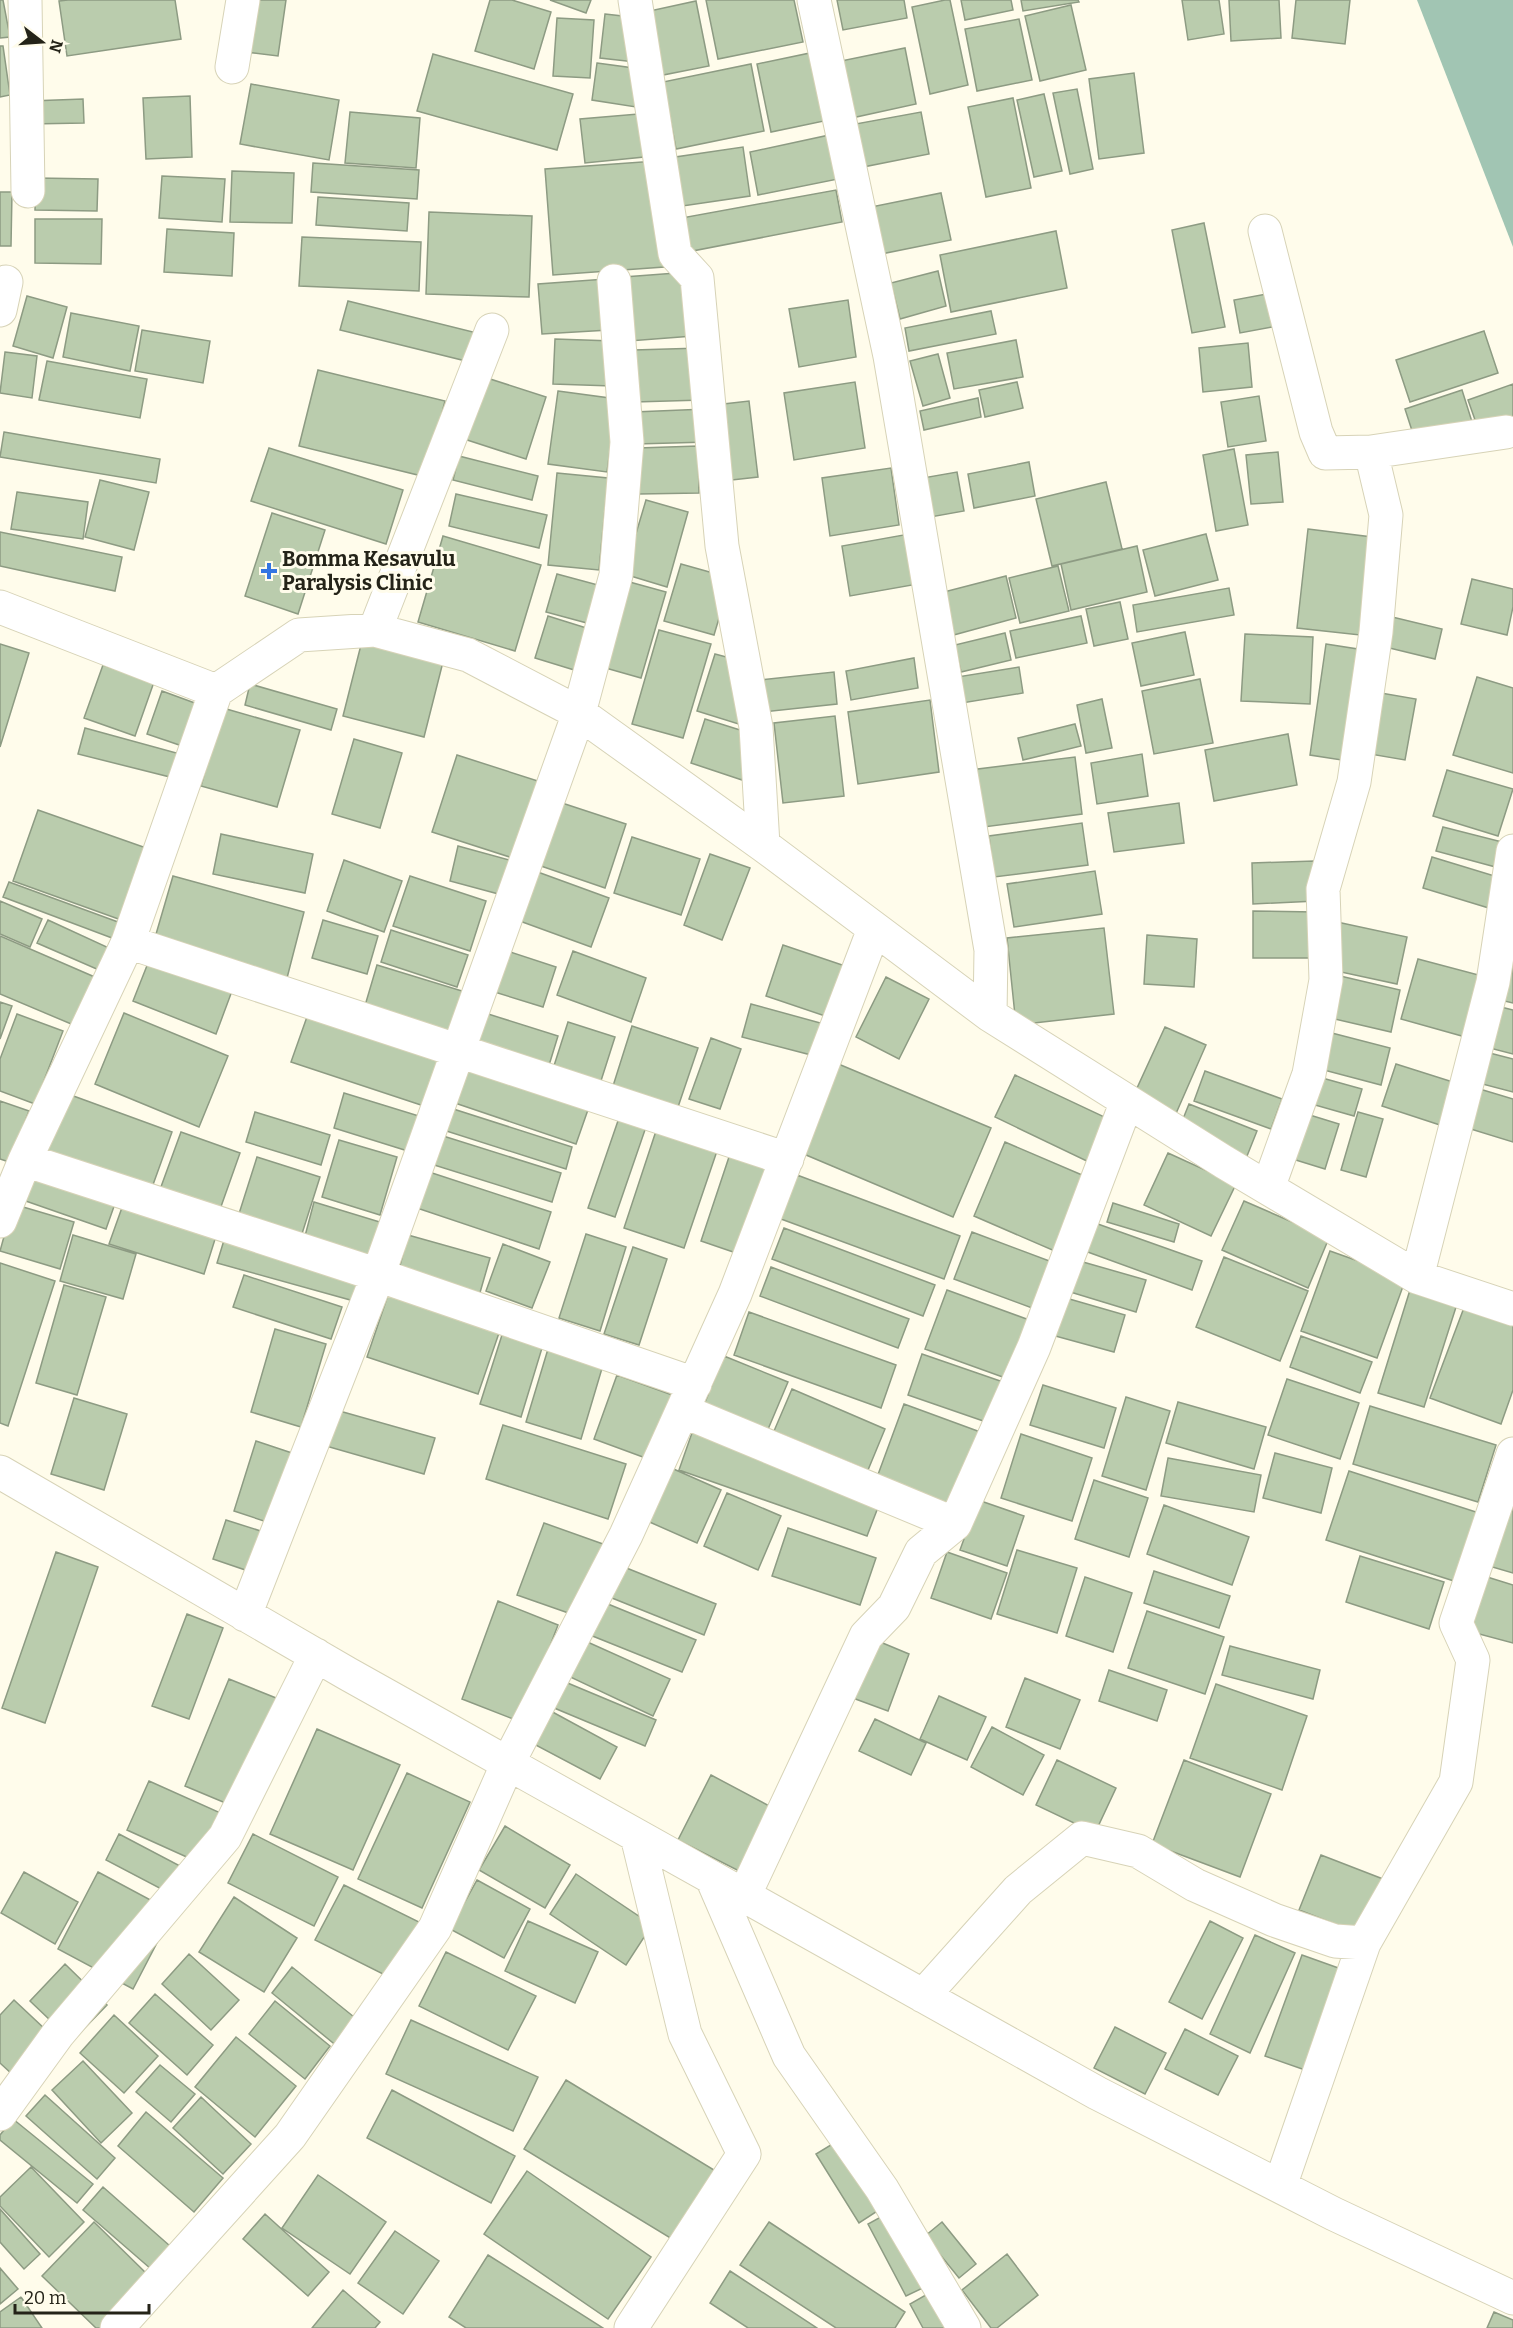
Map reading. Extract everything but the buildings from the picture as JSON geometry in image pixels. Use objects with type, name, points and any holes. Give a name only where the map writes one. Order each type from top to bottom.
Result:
[{"type":"street","points":[[25,0],[28,191]]},
{"type":"street","points":[[232,67],[243,0]]},
{"type":"street","points":[[635,0],[675,254],[697,278],[722,546],[756,727],[763,845]]},
{"type":"street","points":[[814,0],[894,379],[991,950],[990,1015]]},
{"type":"street","points":[[1265,231],[1316,432],[1325,453],[1371,452],[1506,432]]},
{"type":"street","points":[[245,1615],[378,1275],[579,713],[616,575],[627,442],[614,281]]},
{"type":"street","points":[[375,630],[492,330]]},
{"type":"street","points":[[1268,1188],[1310,1074],[1326,980],[1323,889],[1354,782],[1376,632],[1386,515],[1371,452]]},
{"type":"street","points":[[0,607],[216,691]]},
{"type":"street","points":[[0,1221],[25,1160],[128,942],[216,691],[299,635],[375,630],[468,655],[579,713],[763,845],[990,1015],[1268,1188],[1417,1277],[1513,1308]]},
{"type":"street","points":[[1417,1277],[1492,982],[1513,851]]},
{"type":"street","points":[[117,2328],[290,2136],[435,1928],[508,1763],[626,1535],[735,1294],[874,929]]},
{"type":"street","points":[[128,942],[787,1159]]},
{"type":"street","points":[[744,1896],[866,1636],[894,1607],[921,1552],[955,1524],[1034,1347],[1127,1101]]},
{"type":"street","points":[[25,1160],[378,1275],[689,1398],[955,1524]]},
{"type":"street","points":[[1280,2186],[1364,1943],[1456,1782],[1473,1660],[1456,1623],[1513,1454]]},
{"type":"street","points":[[0,1472],[245,1615],[1097,2092],[1411,2252],[1513,2298]]},
{"type":"street","points":[[0,2114],[58,2034],[225,1837],[316,1655]]},
{"type":"street","points":[[631,2328],[744,2154],[685,2034],[637,1836]]},
{"type":"street","points":[[923,1996],[1018,1890],[1082,1838],[1138,1851],[1195,1885],[1274,1920],[1335,1941],[1364,1943]]},
{"type":"street","points":[[712,1878],[789,2056],[882,2189],[964,2328]]},
{"type":"shaded area","points":[[1417,0],[1513,0],[1513,247]]},
{"type":"place","name":"Bomma Kesavulu Paralysis Clinic","points":[[269,571]]}]
